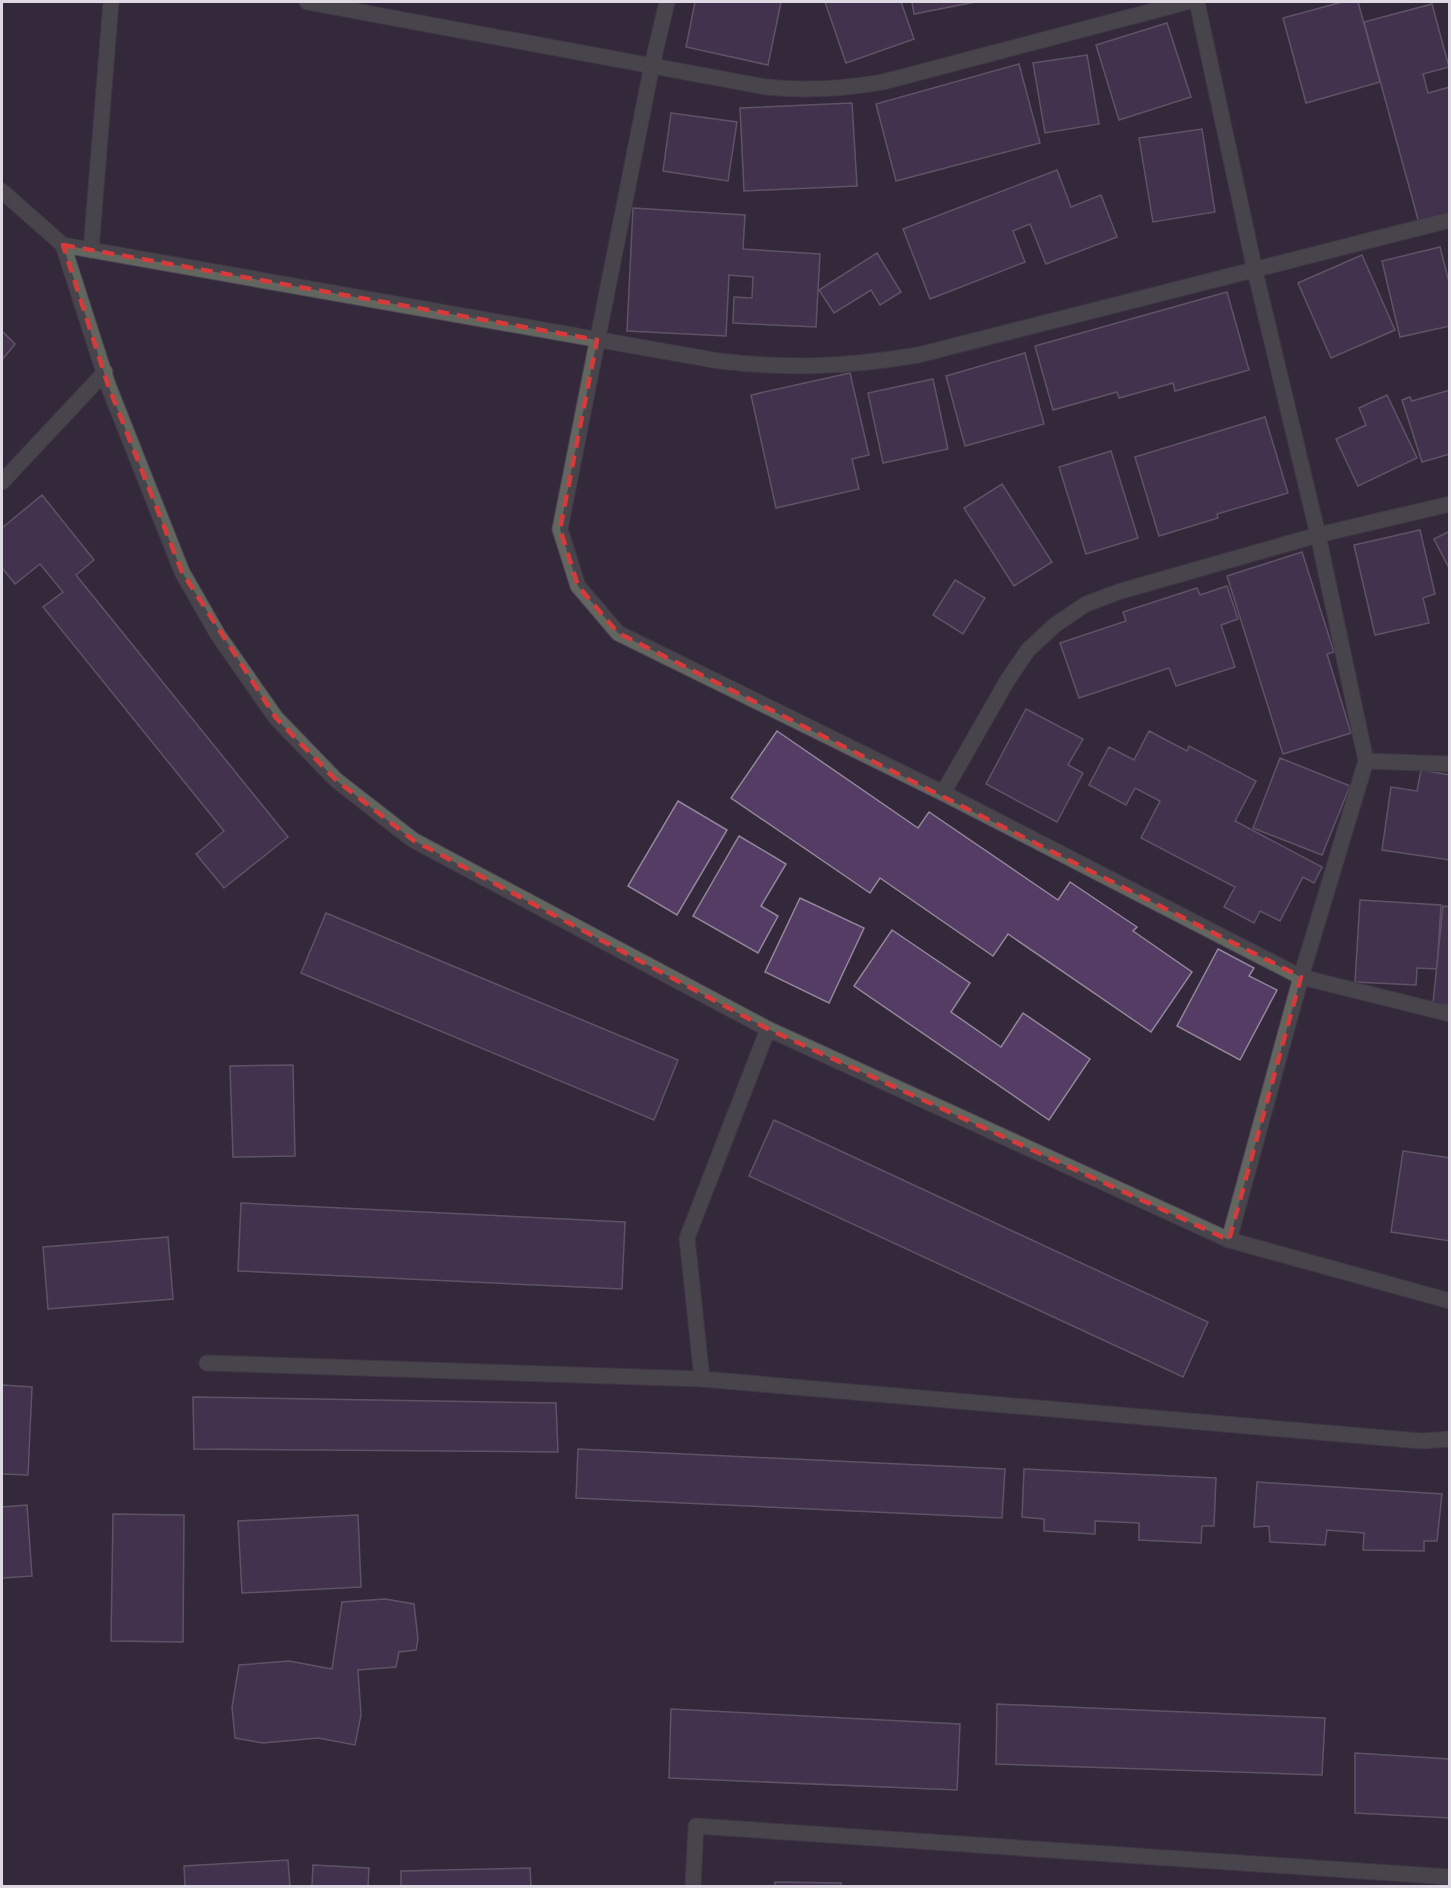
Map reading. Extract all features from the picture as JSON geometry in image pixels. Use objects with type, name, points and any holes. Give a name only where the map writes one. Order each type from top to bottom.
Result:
[{"type":"street","points":[[91,250],[111,2]]},
{"type":"street","points":[[307,2],[368,7],[652,65],[766,87],[795,90],[854,87],[883,82],[1187,2]]},
{"type":"street","points":[[667,2],[652,65],[560,529],[578,586],[618,633],[943,793],[1300,977],[1449,1014]]},
{"type":"street","points":[[1197,2],[1255,271],[1318,535],[1366,760],[1300,977],[1229,1240]]},
{"type":"street","points":[[2,191],[63,245],[112,396],[182,572],[218,635],[276,718],[336,780],[413,840],[768,1029],[1229,1240],[1449,1301]]},
{"type":"street","points":[[63,245],[718,361],[768,367],[819,367],[868,364],[918,355],[1449,220]]},
{"type":"street","points":[[5,472],[105,372]]},
{"type":"street","points":[[943,793],[1007,681],[1028,650],[1055,625],[1086,604],[1121,591],[1318,535],[1449,504]]},
{"type":"street","points":[[1366,760],[1449,764]]},
{"type":"street","points":[[702,1379],[687,1238],[768,1029]]},
{"type":"street","points":[[207,1363],[702,1379],[1421,1441],[1449,1439]]},
{"type":"street","points":[[693,1887],[696,1826],[1449,1877]]},
{"type":"highlighted area","points":[[63,245],[597,340],[560,529],[578,586],[618,633],[1301,977],[1229,1240],[768,1029],[413,840],[336,780],[276,718],[182,572],[108,385]]},
{"type":"building","points":[[695,2],[781,2],[768,65],[686,47]]},
{"type":"building","points":[[825,2],[901,2],[914,39],[846,63]]},
{"type":"building","points":[[912,2],[975,2],[914,14]]},
{"type":"building","points":[[1342,2],[1358,2],[1380,82],[1306,103],[1283,18]]},
{"type":"building","points":[[1432,4],[1449,67],[1423,74],[1428,93],[1450,87],[1450,214],[1419,223],[1364,22]]},
{"type":"building","points":[[1167,23],[1191,97],[1119,120],[1096,45]]},
{"type":"building","points":[[1087,55],[1099,124],[1045,133],[1033,63]]},
{"type":"building","points":[[1019,64],[1040,143],[896,181],[876,104]]},
{"type":"building","points":[[852,103],[857,186],[744,191],[740,108]]},
{"type":"building","points":[[671,113],[737,122],[728,181],[663,171]]},
{"type":"building","points":[[1202,129],[1215,212],[1153,222],[1139,138]]},
{"type":"building","points":[[1057,170],[1071,207],[1101,195],[1117,237],[1046,264],[1030,224],[1013,231],[1025,262],[930,299],[903,229]]},
{"type":"building","points":[[633,208],[745,215],[743,249],[820,254],[816,327],[733,323],[734,297],[752,298],[753,277],[729,275],[726,336],[627,331]]},
{"type":"building","points":[[1440,247],[1450,286],[1450,326],[1400,337],[1382,261]]},
{"type":"building","points":[[877,253],[901,292],[880,305],[871,290],[834,313],[819,290]]},
{"type":"building","points":[[1362,255],[1395,330],[1331,358],[1298,283]]},
{"type":"building","points":[[1227,292],[1249,370],[1175,391],[1173,383],[1119,398],[1117,392],[1053,410],[1035,346]]},
{"type":"building","points":[[2,331],[15,344],[2,360]]},
{"type":"building","points":[[1025,353],[1044,424],[965,446],[946,376]]},
{"type":"building","points":[[850,373],[869,455],[852,459],[859,489],[776,508],[751,395]]},
{"type":"building","points":[[933,379],[948,449],[883,463],[868,393]]},
{"type":"building","points":[[1450,390],[1450,454],[1422,462],[1402,400],[1410,397],[1412,401]]},
{"type":"building","points":[[1387,395],[1417,458],[1358,486],[1336,439],[1366,425],[1359,408]]},
{"type":"building","points":[[1265,417],[1288,493],[1217,514],[1218,518],[1159,536],[1135,457]]},
{"type":"building","points":[[1111,451],[1138,538],[1086,554],[1059,467]]},
{"type":"building","points":[[1002,484],[1052,562],[1014,586],[964,508]]},
{"type":"building","points":[[42,495],[94,560],[76,575],[288,837],[224,888],[196,854],[224,831],[43,607],[63,592],[40,564],[15,584],[2,568],[2,528]]},
{"type":"building","points":[[1420,530],[1435,594],[1423,598],[1429,623],[1375,635],[1354,545]]},
{"type":"building","points":[[1450,531],[1450,565],[1448,566],[1434,539]]},
{"type":"building","points":[[1302,552],[1334,652],[1327,654],[1351,733],[1283,754],[1227,576]]},
{"type":"building","points":[[955,580],[985,598],[963,634],[933,615]]},
{"type":"building","points":[[1227,586],[1238,619],[1221,625],[1235,667],[1176,686],[1169,668],[1079,698],[1060,643],[1126,621],[1123,612],[1197,588],[1200,595]]},
{"type":"building","points":[[1026,709],[1083,739],[1068,765],[1083,773],[1057,822],[986,784]]},
{"type":"building","points":[[777,731],[918,828],[929,812],[1058,900],[1070,882],[1137,927],[1133,931],[1192,972],[1151,1032],[1008,934],[993,956],[880,878],[870,893],[731,798]]},
{"type":"building","points":[[1149,731],[1187,751],[1189,746],[1256,781],[1235,821],[1322,867],[1314,883],[1303,877],[1280,921],[1260,911],[1254,923],[1224,907],[1235,887],[1141,838],[1160,801],[1135,788],[1126,805],[1089,785],[1109,747],[1134,760]]},
{"type":"building","points":[[1280,758],[1350,786],[1322,855],[1253,828]]},
{"type":"building","points":[[1421,770],[1450,775],[1450,860],[1382,850],[1391,787],[1417,791]]},
{"type":"building","points":[[678,801],[727,830],[677,915],[628,886]]},
{"type":"building","points":[[739,836],[786,864],[761,906],[778,916],[758,953],[693,916]]},
{"type":"building","points":[[800,898],[864,928],[829,1003],[765,972]]},
{"type":"building","points":[[1360,900],[1441,905],[1437,969],[1417,968],[1416,985],[1355,982]]},
{"type":"building","points":[[1443,906],[1450,907],[1450,1005],[1433,1003]]},
{"type":"building","points":[[326,913],[678,1060],[654,1120],[301,973]]},
{"type":"building","points":[[892,930],[970,983],[951,1012],[1001,1047],[1023,1013],[1090,1059],[1049,1120],[854,986]]},
{"type":"building","points":[[1218,949],[1254,968],[1249,976],[1277,990],[1240,1060],[1177,1026]]},
{"type":"building","points":[[293,1065],[295,1156],[233,1157],[230,1066]]},
{"type":"building","points":[[774,1120],[1208,1322],[1183,1377],[749,1176]]},
{"type":"building","points":[[1403,1151],[1450,1158],[1450,1241],[1391,1232]]},
{"type":"building","points":[[241,1203],[625,1222],[622,1289],[238,1271]]},
{"type":"building","points":[[168,1237],[173,1299],[48,1309],[43,1247]]},
{"type":"building","points":[[2,1385],[32,1387],[28,1475],[2,1474]]},
{"type":"building","points":[[193,1397],[556,1403],[558,1452],[194,1449]]},
{"type":"building","points":[[578,1449],[1005,1469],[1002,1518],[576,1498]]},
{"type":"building","points":[[1024,1469],[1216,1478],[1214,1526],[1202,1526],[1201,1543],[1139,1540],[1139,1523],[1095,1521],[1095,1534],[1044,1531],[1044,1519],[1022,1517]]},
{"type":"building","points":[[1257,1482],[1442,1494],[1437,1541],[1424,1541],[1424,1551],[1363,1550],[1364,1533],[1327,1530],[1325,1545],[1270,1542],[1269,1526],[1254,1527]]},
{"type":"building","points":[[27,1505],[32,1576],[2,1578],[2,1507]]},
{"type":"building","points":[[113,1514],[184,1515],[183,1642],[111,1641]]},
{"type":"building","points":[[358,1515],[361,1587],[242,1593],[238,1521]]},
{"type":"building","points":[[385,1599],[414,1604],[418,1639],[416,1650],[399,1652],[396,1667],[358,1670],[361,1715],[355,1745],[318,1738],[263,1743],[235,1738],[232,1707],[239,1665],[289,1661],[332,1669],[342,1602]]},
{"type":"building","points":[[997,1704],[1325,1718],[1322,1775],[996,1764]]},
{"type":"building","points":[[671,1709],[960,1724],[957,1790],[669,1778]]},
{"type":"building","points":[[1355,1753],[1450,1759],[1450,1818],[1355,1813]]},
{"type":"building","points":[[288,1860],[290,1886],[185,1886],[184,1866]]},
{"type":"building","points":[[313,1865],[369,1868],[368,1886],[312,1886]]},
{"type":"building","points":[[530,1868],[531,1886],[401,1886],[401,1871]]},
{"type":"building","points":[[775,1882],[841,1883],[841,1886],[775,1886]]}]
